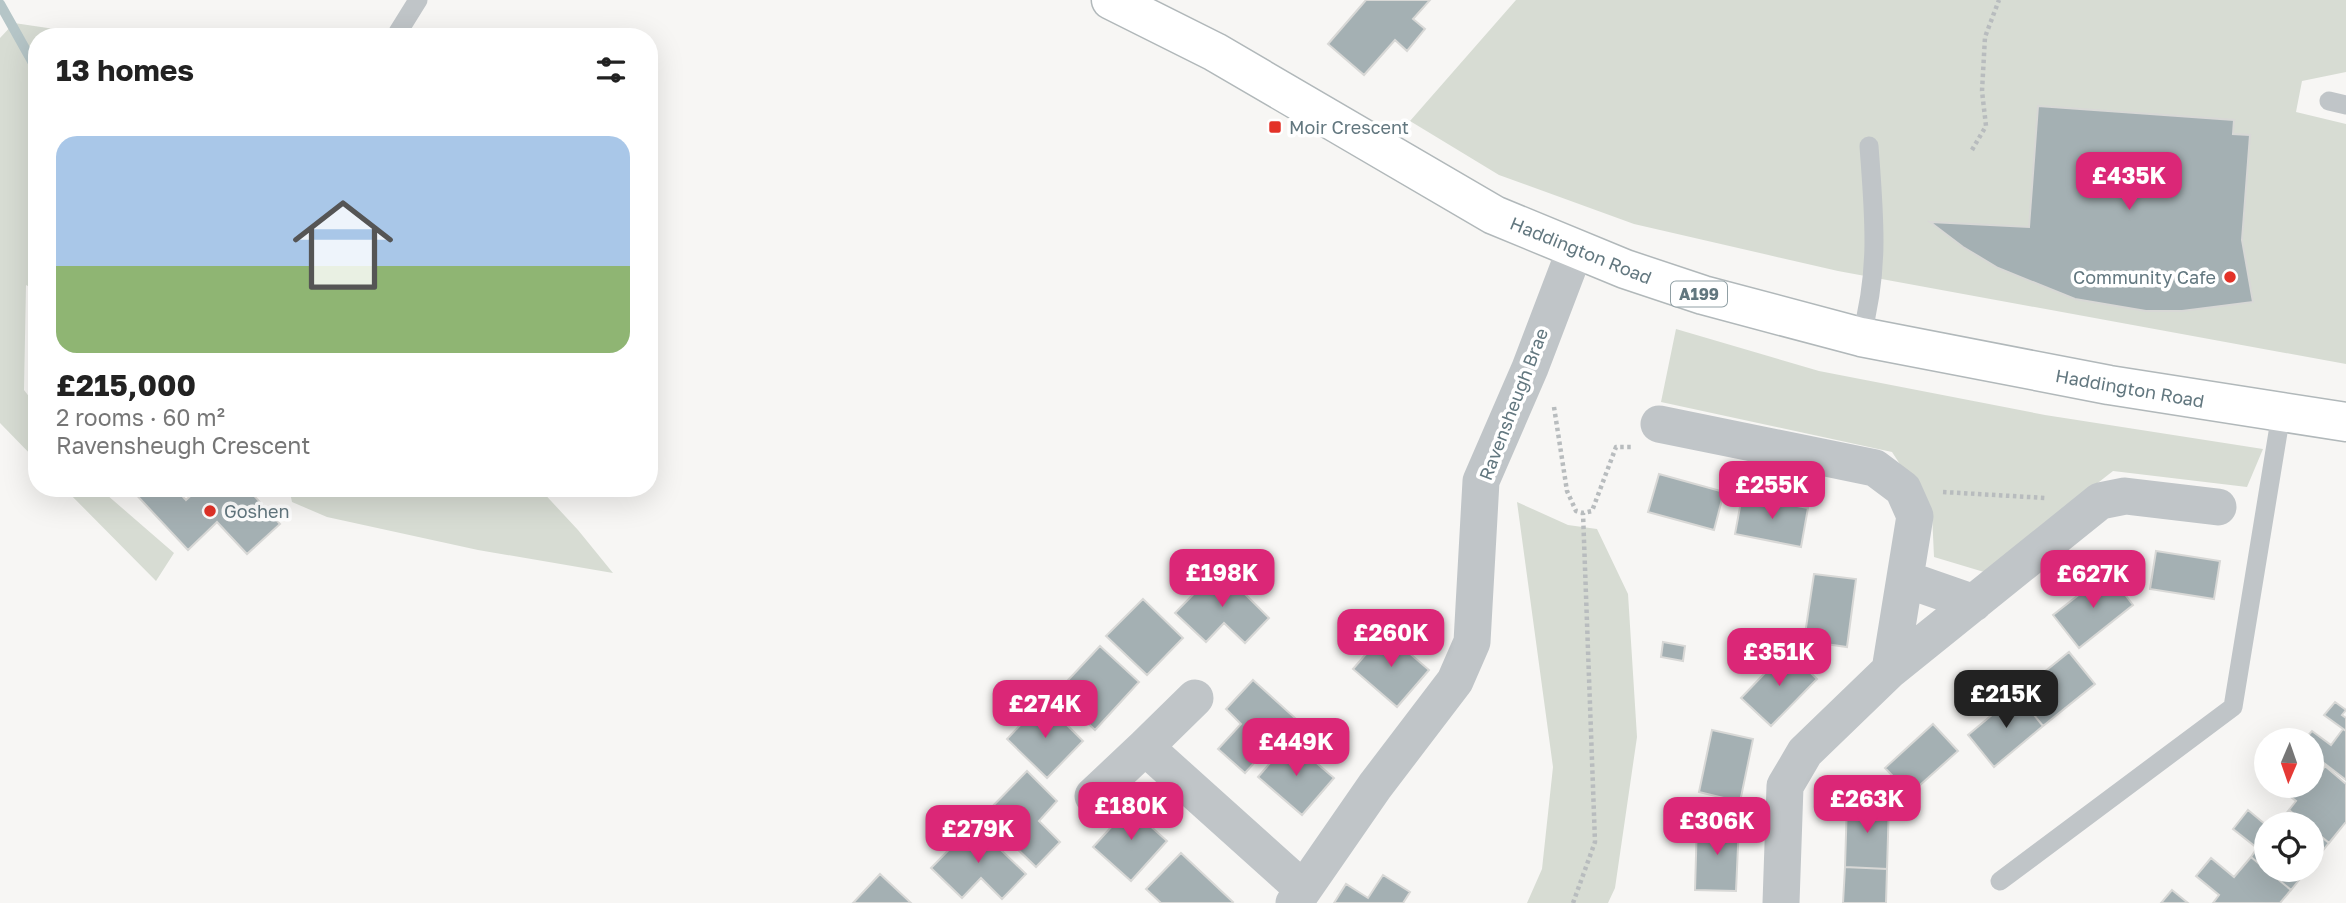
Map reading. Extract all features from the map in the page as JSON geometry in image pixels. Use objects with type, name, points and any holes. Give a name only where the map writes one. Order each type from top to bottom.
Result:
[{"type":"main road","name":"Haddington Road","points":[[1111,0],[1215,52],[1494,215],[1575,250],[1703,295],[1861,337],[2281,414],[2346,422]]},
{"type":"street","name":"Ravensheugh Brae","points":[[1145,747],[1298,896],[1375,786],[1455,681],[1472,642],[1481,481],[1530,368],[1575,250]]},
{"type":"street","points":[[1659,424],[1875,468],[1903,489],[1915,516],[1891,670]]},
{"type":"street","points":[[1781,903],[1785,786],[1805,752],[1891,670],[2100,501],[2125,496],[2218,507]]},
{"type":"street","points":[[1905,579],[1974,603]]},
{"type":"street","points":[[1093,796],[1195,698]]},
{"type":"lane","points":[[401,28],[418,0]]},
{"type":"lane","points":[[1861,337],[1869,308],[1877,247],[1869,146]]},
{"type":"lane","points":[[2000,881],[2233,707],[2281,414]]},
{"type":"path","points":[[1972,149],[1986,126],[1982,91],[1985,37],[1999,0]]},
{"type":"path","points":[[1530,368],[1551,393],[1567,491],[1576,510],[1583,513],[1592,510],[1616,447],[1638,447],[1659,424]]},
{"type":"path","points":[[1903,489],[2100,501]]},
{"type":"path","points":[[1573,903],[1595,842],[1583,513]]},
{"type":"shaded area","points":[[1516,0],[2346,0],[2346,72],[2302,81],[2296,112],[2346,124],[2346,364],[1838,271],[1634,224],[1499,175],[1410,121]]},
{"type":"shaded area","points":[[14,23],[48,28],[28,28],[28,286],[26,285],[24,390],[28,395],[28,452],[0,423],[0,38]]},
{"type":"shaded area","points":[[1676,329],[1819,371],[2045,415],[2263,449],[2247,487],[2113,471],[1984,572],[1934,557],[1932,513],[1892,452],[1661,402]]},
{"type":"shaded area","points":[[73,497],[109,497],[174,553],[156,581]]},
{"type":"shaded area","points":[[291,497],[547,497],[613,573],[478,550],[327,517],[292,502]]},
{"type":"shaded area","points":[[1517,502],[1568,525],[1597,529],[1628,594],[1637,737],[1615,888],[1608,903],[1527,903],[1542,869],[1553,767]]},
{"type":"building","points":[[1366,0],[1430,0],[1413,19],[1425,29],[1407,51],[1395,40],[1364,75],[1328,44]]},
{"type":"building","points":[[2038,106],[2234,120],[2233,134],[2250,135],[2242,240],[2253,302],[2182,311],[2146,311],[2075,299],[1998,268],[1963,247],[1930,222],[2029,227]]},
{"type":"building","points":[[1659,474],[1724,492],[1714,530],[1648,512]]},
{"type":"building","points":[[1742,496],[1808,508],[1801,547],[1735,534]]},
{"type":"building","name":"Goshen","points":[[138,497],[183,497],[186,500],[189,497],[255,497],[280,524],[247,554],[217,522],[188,550]]},
{"type":"building","points":[[2156,551],[2220,561],[2214,599],[2150,589]]},
{"type":"building","points":[[1219,568],[1269,618],[1245,643],[1224,623],[1206,642],[1175,613]]},
{"type":"building","points":[[2108,572],[2133,605],[2079,648],[2053,615]]},
{"type":"building","points":[[1814,574],[1856,579],[1847,647],[1804,641]]},
{"type":"building","points":[[1143,599],[1183,638],[1147,675],[1106,636]]},
{"type":"building","points":[[1385,632],[1429,670],[1397,707],[1353,669]]},
{"type":"building","points":[[1663,642],[1685,646],[1683,661],[1661,657]]},
{"type":"building","points":[[1100,646],[1139,682],[1095,730],[1056,693]]},
{"type":"building","points":[[1787,650],[1817,679],[1771,726],[1741,698]]},
{"type":"building","points":[[2069,652],[2095,684],[2043,726],[2017,694]]},
{"type":"building","points":[[1253,680],[1295,718],[1245,773],[1218,749],[1241,724],[1226,709]]},
{"type":"building","points":[[2017,694],[2043,726],[1994,767],[1968,735]]},
{"type":"building","points":[[1043,701],[1083,741],[1047,778],[1007,739]]},
{"type":"building","points":[[2335,702],[2346,710],[2342,715],[2346,718],[2346,731],[2324,715]]},
{"type":"building","points":[[1933,724],[1958,751],[1910,794],[1885,768]]},
{"type":"building","points":[[2343,729],[2346,731],[2346,780],[2324,763],[2324,740],[2331,745]]},
{"type":"building","points":[[1712,730],[1753,739],[1740,802],[1699,792]]},
{"type":"building","points":[[1290,740],[1334,778],[1302,815],[1258,777]]},
{"type":"building","points":[[2324,768],[2346,784],[2346,822],[2329,843],[2324,839],[2324,812],[2289,810],[2296,801],[2292,798],[2324,798]]},
{"type":"building","points":[[1027,771],[1057,801],[1039,821],[1060,842],[1036,867],[983,816]]},
{"type":"building","points":[[1135,801],[1154,818],[1148,824],[1167,841],[1131,881],[1093,847]]},
{"type":"building","points":[[1847,802],[1889,803],[1887,869],[1845,867]]},
{"type":"building","points":[[2248,810],[2254,815],[2254,846],[2233,829]]},
{"type":"building","points":[[1697,822],[1739,824],[1736,891],[1695,890]]},
{"type":"building","points":[[974,824],[1026,874],[1002,899],[981,878],[962,898],[931,868]]},
{"type":"building","points":[[1181,853],[1233,902],[1161,903],[1146,889]]},
{"type":"building","points":[[2251,857],[2254,859],[2254,882],[2281,882],[2291,890],[2280,903],[2213,903],[2219,895],[2196,876],[2211,858],[2234,877]]},
{"type":"building","points":[[1845,867],[1887,869],[1886,903],[1843,903]]},
{"type":"building","points":[[880,874],[911,903],[853,903]]},
{"type":"building","points":[[1383,875],[1410,892],[1403,903],[1334,903],[1346,884],[1368,898]]},
{"type":"building","points":[[2281,882],[2297,882],[2291,890]]},
{"type":"building","points":[[2172,890],[2188,903],[2161,903]]},
{"type":"waterway","points":[[0,4],[28,54]]},
{"type":"place","name":"Moir Crescent","points":[[1275,127]]},
{"type":"place","name":"Community Cafe","points":[[2230,277]]},
{"type":"place","name":"Goshen","points":[[210,511]]}]
